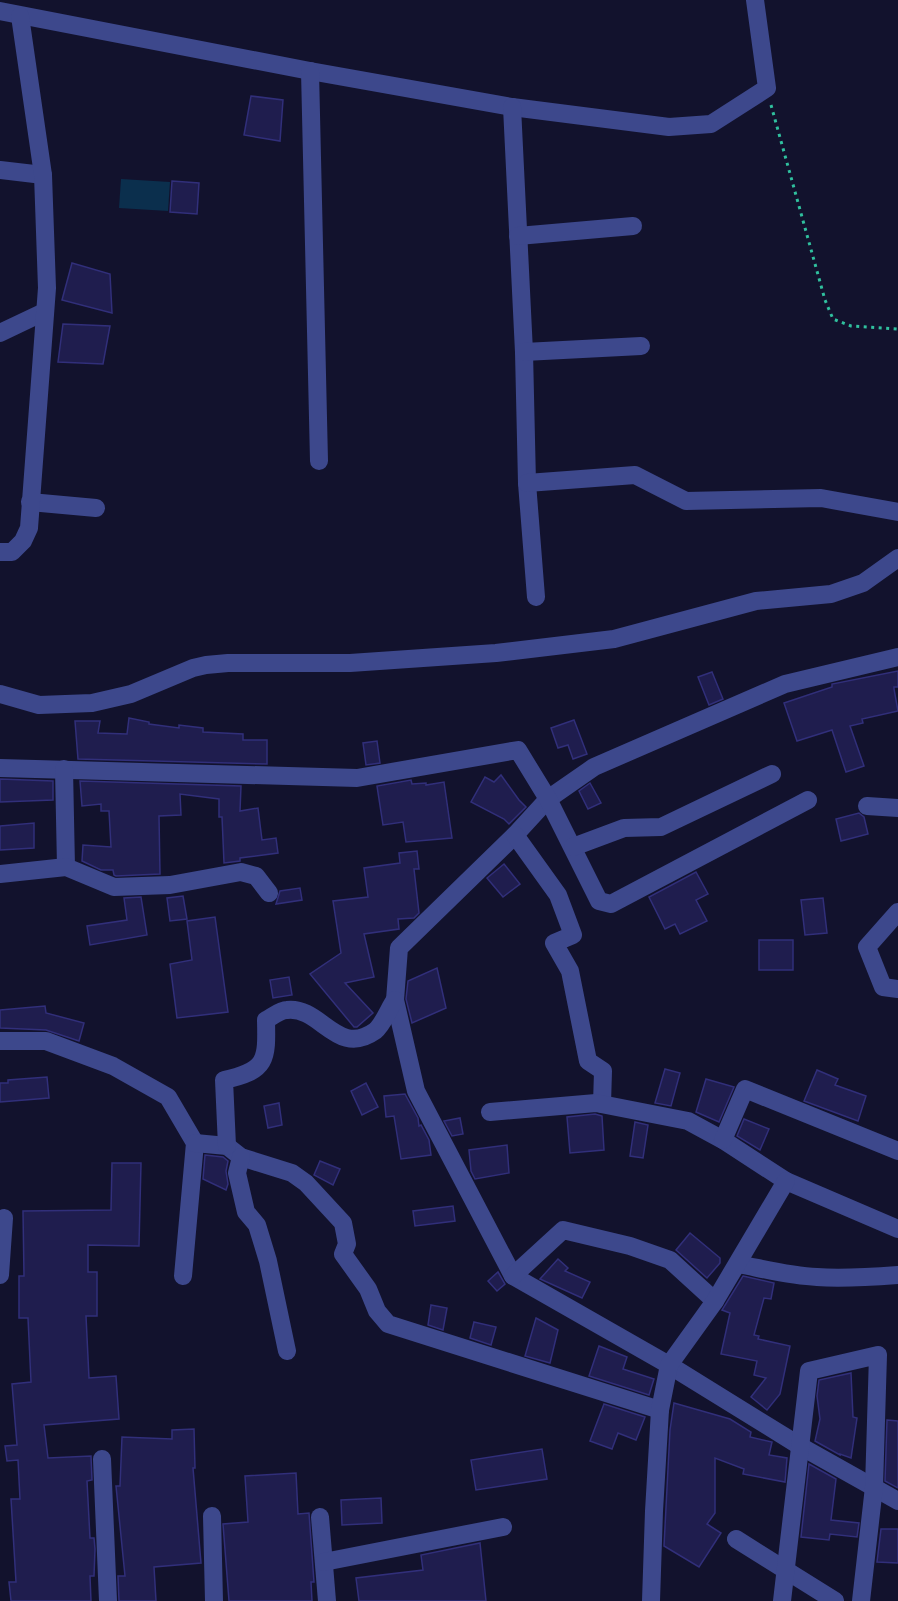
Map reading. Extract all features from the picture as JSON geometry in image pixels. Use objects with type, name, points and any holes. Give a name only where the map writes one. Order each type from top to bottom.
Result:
[{"type":"street","points":[[0,11],[310,71],[512,107],[669,127],[711,124],[766,88],[755,0]]},
{"type":"street","points":[[0,552],[12,552],[23,541],[29,528],[47,288],[43,175],[20,15]]},
{"type":"street","points":[[310,71],[319,461]]},
{"type":"street","points":[[512,107],[524,352],[527,483],[536,597]]},
{"type":"street","points":[[0,170],[43,175]]},
{"type":"street","points":[[518,236],[633,226]]},
{"type":"street","points":[[0,333],[44,312]]},
{"type":"street","points":[[524,352],[641,346]]},
{"type":"street","points":[[527,483],[634,476],[686,501],[821,498],[898,512]]},
{"type":"street","points":[[30,502],[96,508]]},
{"type":"street","points":[[0,694],[39,705],[92,703],[131,694],[193,668],[206,665],[350,663],[495,652],[614,639],[756,601],[831,594],[864,584],[898,558]]},
{"type":"street","points":[[898,657],[785,684],[594,767],[548,799],[515,835],[399,948],[395,999],[416,1091],[513,1276],[669,1365],[801,1446],[898,1501]]},
{"type":"street","points":[[0,768],[357,778],[518,750],[548,799],[599,901],[611,904],[808,800]]},
{"type":"street","points":[[64,770],[66,867]]},
{"type":"street","points":[[573,847],[624,828],[661,826],[772,774]]},
{"type":"street","points":[[867,806],[898,808]]},
{"type":"street","points":[[515,835],[558,895],[573,935],[554,943],[570,971],[588,1061],[603,1071],[602,1104]]},
{"type":"street","points":[[0,874],[66,867],[114,887],[170,885],[241,872],[256,876],[269,893]]},
{"type":"street","points":[[898,912],[867,947],[883,987],[898,989]]},
{"type":"street","points":[[287,1351],[268,1261],[257,1225],[246,1212],[237,1173],[224,1080],[240,1077],[258,1069],[267,1051],[266,1020],[285,1010],[305,1011],[335,1034],[354,1040],[376,1030],[395,999]]},
{"type":"street","points":[[0,1041],[46,1041],[113,1066],[168,1097],[195,1143],[183,1276]]},
{"type":"street","points":[[723,1140],[745,1089],[898,1151]]},
{"type":"street","points":[[490,1112],[596,1102],[688,1121],[723,1140],[786,1181],[898,1229]]},
{"type":"street","points":[[195,1143],[234,1151],[292,1173],[306,1183],[343,1223],[346,1244],[343,1254],[368,1289],[377,1311],[388,1324],[660,1410]]},
{"type":"street","points":[[651,1601],[660,1410],[669,1365],[715,1301],[786,1181]]},
{"type":"street","points":[[0,1275],[4,1218]]},
{"type":"street","points":[[513,1276],[563,1230],[630,1246],[670,1260],[715,1301]]},
{"type":"street","points":[[738,1264],[816,1278],[898,1275]]},
{"type":"street","points":[[782,1601],[809,1371],[878,1355],[874,1487],[861,1601]]},
{"type":"street","points":[[102,1459],[108,1601]]},
{"type":"street","points":[[212,1516],[214,1601]]},
{"type":"street","points":[[320,1517],[327,1601]]},
{"type":"street","points":[[324,1562],[503,1527]]},
{"type":"street","points":[[736,1539],[835,1601]]},
{"type":"path","points":[[766,88],[825,300],[833,319],[851,326],[898,329]]},
{"type":"water","points":[[121,179],[170,182],[168,211],[119,208]]},
{"type":"building","points":[[251,96],[283,100],[280,141],[244,135]]},
{"type":"building","points":[[172,181],[199,183],[197,214],[170,212]]},
{"type":"building","points":[[72,263],[110,274],[112,313],[62,300]]},
{"type":"building","points":[[63,324],[110,326],[103,364],[58,362]]},
{"type":"building","points":[[898,671],[898,687],[894,689],[898,711],[862,719],[863,723],[850,726],[864,766],[846,772],[832,730],[797,741],[784,703],[832,687],[832,684]]},
{"type":"building","points":[[712,672],[723,699],[709,705],[698,677]]},
{"type":"building","points":[[129,718],[149,722],[149,724],[203,728],[203,732],[243,734],[243,740],[267,740],[267,764],[78,759],[75,721],[100,721],[98,733],[127,734]]},
{"type":"building","points":[[574,720],[587,754],[573,759],[568,745],[558,748],[551,728]]},
{"type":"building","points":[[377,741],[380,763],[366,765],[363,743]]},
{"type":"building","points":[[501,775],[526,807],[509,824],[504,819],[471,802],[485,777],[494,782]]},
{"type":"building","points":[[0,779],[53,781],[53,800],[0,802]]},
{"type":"building","points":[[411,780],[412,784],[426,783],[426,785],[444,782],[452,838],[406,842],[403,822],[383,825],[377,786]]},
{"type":"building","points":[[80,781],[241,786],[240,811],[258,808],[262,840],[276,838],[278,853],[240,858],[240,861],[224,863],[219,799],[180,794],[181,815],[159,816],[160,874],[116,876],[113,870],[101,870],[82,861],[83,845],[111,847],[109,811],[101,811],[101,804],[82,806]]},
{"type":"building","points":[[590,783],[601,803],[588,809],[579,791]]},
{"type":"building","points":[[859,813],[864,817],[868,834],[841,841],[836,819]]},
{"type":"building","points":[[34,823],[34,848],[0,850],[0,826]]},
{"type":"building","points":[[417,851],[419,869],[414,869],[419,913],[414,918],[398,919],[399,929],[364,934],[374,977],[345,983],[373,1013],[354,1027],[310,974],[341,953],[333,901],[368,897],[364,868],[400,863],[399,853]]},
{"type":"building","points":[[504,864],[520,884],[503,897],[487,878]]},
{"type":"building","points":[[696,872],[708,894],[696,900],[707,921],[680,934],[675,924],[665,929],[649,897]]},
{"type":"building","points":[[300,888],[302,900],[276,904],[280,891]]},
{"type":"building","points":[[183,896],[187,919],[170,921],[167,898]]},
{"type":"building","points":[[141,897],[147,935],[90,945],[87,926],[127,920],[124,898]]},
{"type":"building","points":[[823,898],[827,933],[805,935],[801,900]]},
{"type":"building","points":[[215,917],[228,1012],[177,1018],[170,964],[192,960],[187,921]]},
{"type":"building","points":[[759,940],[793,940],[793,970],[759,970]]},
{"type":"building","points":[[437,968],[446,1008],[412,1023],[406,999],[408,981]]},
{"type":"building","points":[[289,977],[292,995],[273,998],[270,980]]},
{"type":"building","points":[[45,1006],[46,1013],[84,1023],[79,1041],[46,1030],[0,1028],[0,1010]]},
{"type":"building","points":[[665,1069],[680,1073],[671,1106],[655,1103]]},
{"type":"building","points":[[817,1070],[838,1079],[835,1085],[866,1096],[858,1121],[804,1101]]},
{"type":"building","points":[[47,1077],[49,1098],[0,1102],[0,1083],[8,1083],[8,1080]]},
{"type":"building","points":[[706,1079],[734,1087],[719,1122],[696,1112]]},
{"type":"building","points":[[366,1083],[378,1107],[362,1115],[351,1091]]},
{"type":"building","points":[[405,1094],[418,1118],[419,1126],[421,1125],[429,1140],[431,1155],[401,1159],[394,1116],[386,1117],[384,1096]]},
{"type":"building","points":[[279,1103],[282,1125],[268,1128],[264,1106]]},
{"type":"building","points":[[595,1114],[602,1116],[604,1150],[570,1153],[567,1117]]},
{"type":"building","points":[[460,1118],[463,1134],[452,1136],[444,1121]]},
{"type":"building","points":[[744,1119],[769,1129],[760,1150],[737,1136]]},
{"type":"building","points":[[635,1122],[648,1125],[643,1158],[630,1156]]},
{"type":"building","points":[[507,1145],[509,1173],[475,1179],[471,1171],[469,1150]]},
{"type":"building","points":[[205,1155],[223,1157],[228,1161],[226,1190],[203,1179]]},
{"type":"building","points":[[320,1161],[340,1169],[333,1185],[314,1175]]},
{"type":"building","points":[[112,1163],[141,1163],[139,1246],[88,1245],[88,1272],[97,1272],[97,1316],[86,1316],[89,1378],[116,1376],[119,1419],[44,1425],[48,1458],[91,1456],[92,1480],[87,1481],[90,1538],[94,1538],[95,1549],[94,1576],[90,1576],[91,1601],[11,1601],[9,1582],[16,1582],[11,1499],[20,1499],[18,1460],[7,1461],[5,1446],[17,1445],[12,1384],[31,1382],[28,1318],[19,1318],[19,1276],[24,1276],[23,1211],[111,1210]]},
{"type":"building","points":[[453,1206],[455,1221],[415,1226],[413,1211]]},
{"type":"building","points":[[690,1233],[720,1258],[720,1263],[707,1278],[676,1250]]},
{"type":"building","points":[[558,1259],[568,1268],[565,1271],[590,1282],[582,1298],[540,1279]]},
{"type":"building","points":[[498,1272],[505,1284],[497,1291],[488,1281]]},
{"type":"building","points":[[743,1276],[774,1283],[771,1299],[764,1298],[754,1335],[759,1336],[758,1339],[790,1346],[780,1394],[767,1410],[751,1397],[766,1378],[754,1375],[757,1361],[721,1354],[730,1313],[722,1310]]},
{"type":"building","points":[[431,1305],[447,1308],[443,1330],[428,1325]]},
{"type":"building","points":[[536,1318],[558,1330],[550,1363],[525,1356]]},
{"type":"building","points":[[474,1322],[496,1327],[491,1345],[470,1338]]},
{"type":"building","points":[[599,1346],[627,1357],[623,1369],[654,1379],[649,1395],[589,1376]]},
{"type":"building","points":[[851,1373],[853,1417],[857,1418],[851,1458],[840,1455],[815,1441],[820,1419],[817,1396],[819,1380]]},
{"type":"building","points":[[674,1403],[730,1419],[751,1432],[750,1437],[772,1442],[769,1455],[787,1458],[785,1482],[743,1474],[744,1469],[715,1458],[715,1513],[707,1524],[721,1533],[699,1567],[664,1546],[670,1430]]},
{"type":"building","points":[[604,1404],[645,1417],[636,1440],[618,1433],[612,1449],[590,1441]]},
{"type":"building","points":[[887,1420],[898,1421],[898,1488],[885,1481]]},
{"type":"building","points":[[194,1429],[195,1468],[193,1468],[201,1563],[154,1567],[156,1601],[119,1601],[118,1576],[125,1576],[116,1486],[120,1486],[122,1437],[172,1439],[172,1430]]},
{"type":"building","points":[[542,1449],[547,1479],[476,1490],[471,1460]]},
{"type":"building","points":[[809,1464],[836,1479],[831,1520],[859,1523],[857,1537],[830,1534],[829,1540],[801,1537]]},
{"type":"building","points":[[296,1473],[298,1514],[309,1513],[314,1582],[311,1582],[312,1601],[229,1601],[223,1524],[248,1522],[245,1476]]},
{"type":"building","points":[[381,1498],[382,1523],[342,1525],[341,1500]]},
{"type":"building","points":[[881,1529],[898,1529],[898,1563],[877,1562]]},
{"type":"building","points":[[480,1543],[486,1601],[359,1601],[356,1578],[423,1570],[421,1555]]}]
